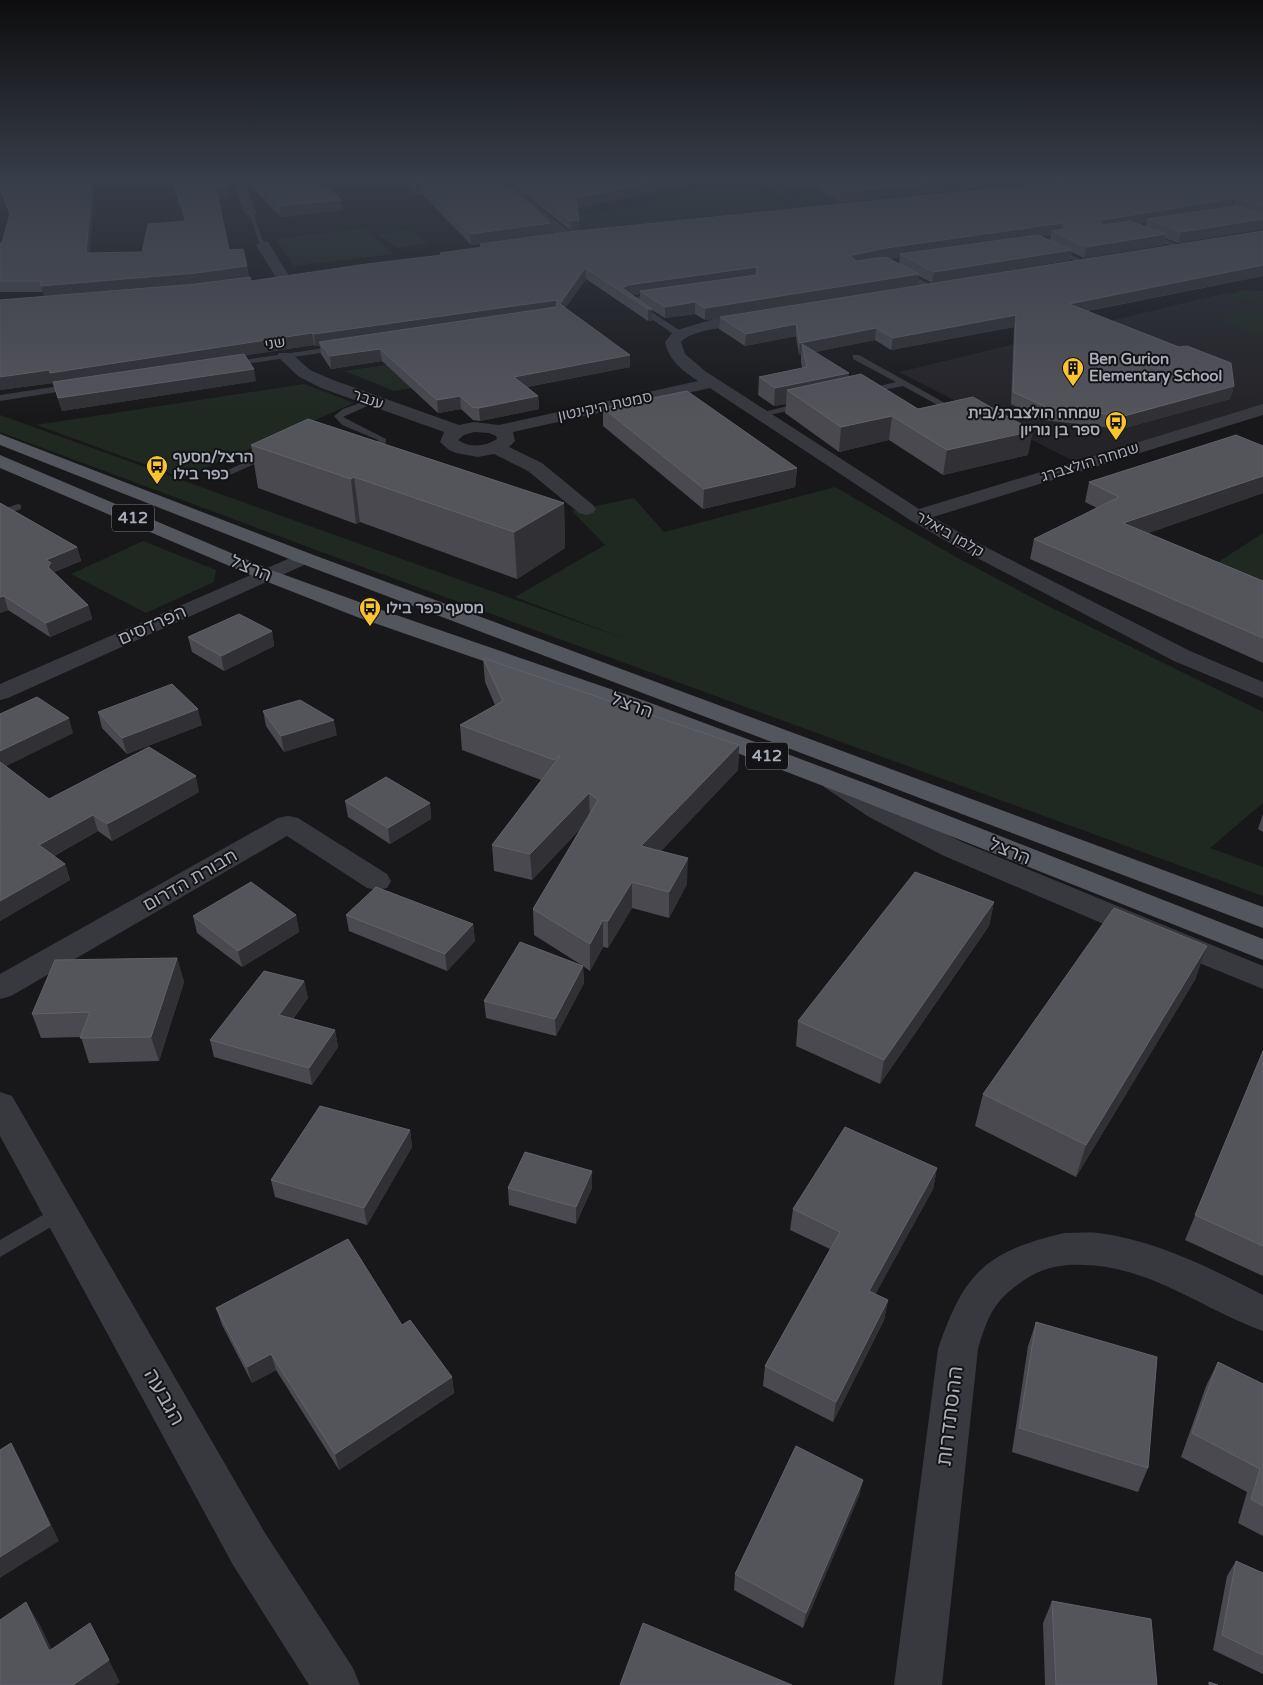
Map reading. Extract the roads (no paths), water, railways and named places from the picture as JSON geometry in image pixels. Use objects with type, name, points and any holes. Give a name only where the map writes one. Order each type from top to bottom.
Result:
[{"type":"main road","name":"הרצל","points":[[0,439],[304,558],[1259,916]]},
{"type":"main road","name":"הרצל","points":[[0,462],[267,575],[471,649],[581,686],[833,781],[1263,950]]},
{"type":"street","points":[[266,281],[288,278],[273,258]]},
{"type":"street","points":[[1058,269],[1106,261]]},
{"type":"street","points":[[913,292],[937,288]]},
{"type":"street","points":[[679,334],[714,324],[771,315]]},
{"type":"street","name":"קלמן ביאלר","points":[[679,334],[673,342],[675,352],[684,364],[918,516],[967,545],[1182,656],[1263,690]]},
{"type":"street","name":"ענבר","points":[[285,356],[304,373],[374,401],[458,431]]},
{"type":"street","name":"סמטת היקינטון","points":[[458,431],[448,439],[453,446],[459,449],[478,451],[498,439],[711,383]]},
{"type":"street","name":"שמחה הולצברג","points":[[918,516],[1263,409]]},
{"type":"street","points":[[498,439],[586,509]]},
{"type":"street","name":"הפרדסים","points":[[0,693],[304,558]]},
{"type":"street","points":[[833,781],[858,800],[990,865],[1263,978]]},
{"type":"street","name":"חבורת הדרום","points":[[0,988],[288,824],[377,881]]},
{"type":"street","name":"הגבעה","points":[[0,1105],[249,1549],[336,1685]]},
{"type":"street","name":"ההסתדרות","points":[[918,1685],[958,1349],[970,1312],[986,1288],[1008,1269],[1033,1255],[1059,1248],[1092,1248],[1122,1253],[1186,1277],[1263,1314]]},
{"type":"lane","points":[[1073,258],[1087,264]]},
{"type":"lane","points":[[893,268],[937,288]]},
{"type":"lane","points":[[666,294],[628,300],[679,334]]},
{"type":"lane","name":"שני","points":[[226,365],[342,347]]},
{"type":"lane","points":[[856,357],[967,418]]},
{"type":"lane","points":[[856,394],[904,384]]},
{"type":"lane","points":[[0,398],[78,387]]},
{"type":"lane","points":[[370,456],[382,448],[382,439],[373,433],[342,421],[338,416],[374,401]]},
{"type":"lane","points":[[760,414],[808,404]]},
{"type":"lane","points":[[218,477],[280,449]]},
{"type":"lane","points":[[0,513],[18,507]]},
{"type":"lane","points":[[0,1249],[60,1213]]},
{"type":"place","name":"Ben Gurion Elementary School","points":[[1073,387]]},
{"type":"place","name":"שמחה הולצברג/בית ספר בן גוריון","points":[[1116,441]]},
{"type":"place","name":"הרצל/מסעף כפר בילו","points":[[157,485]]},
{"type":"place","name":"מסעף כפר בילו","points":[[370,627]]}]
